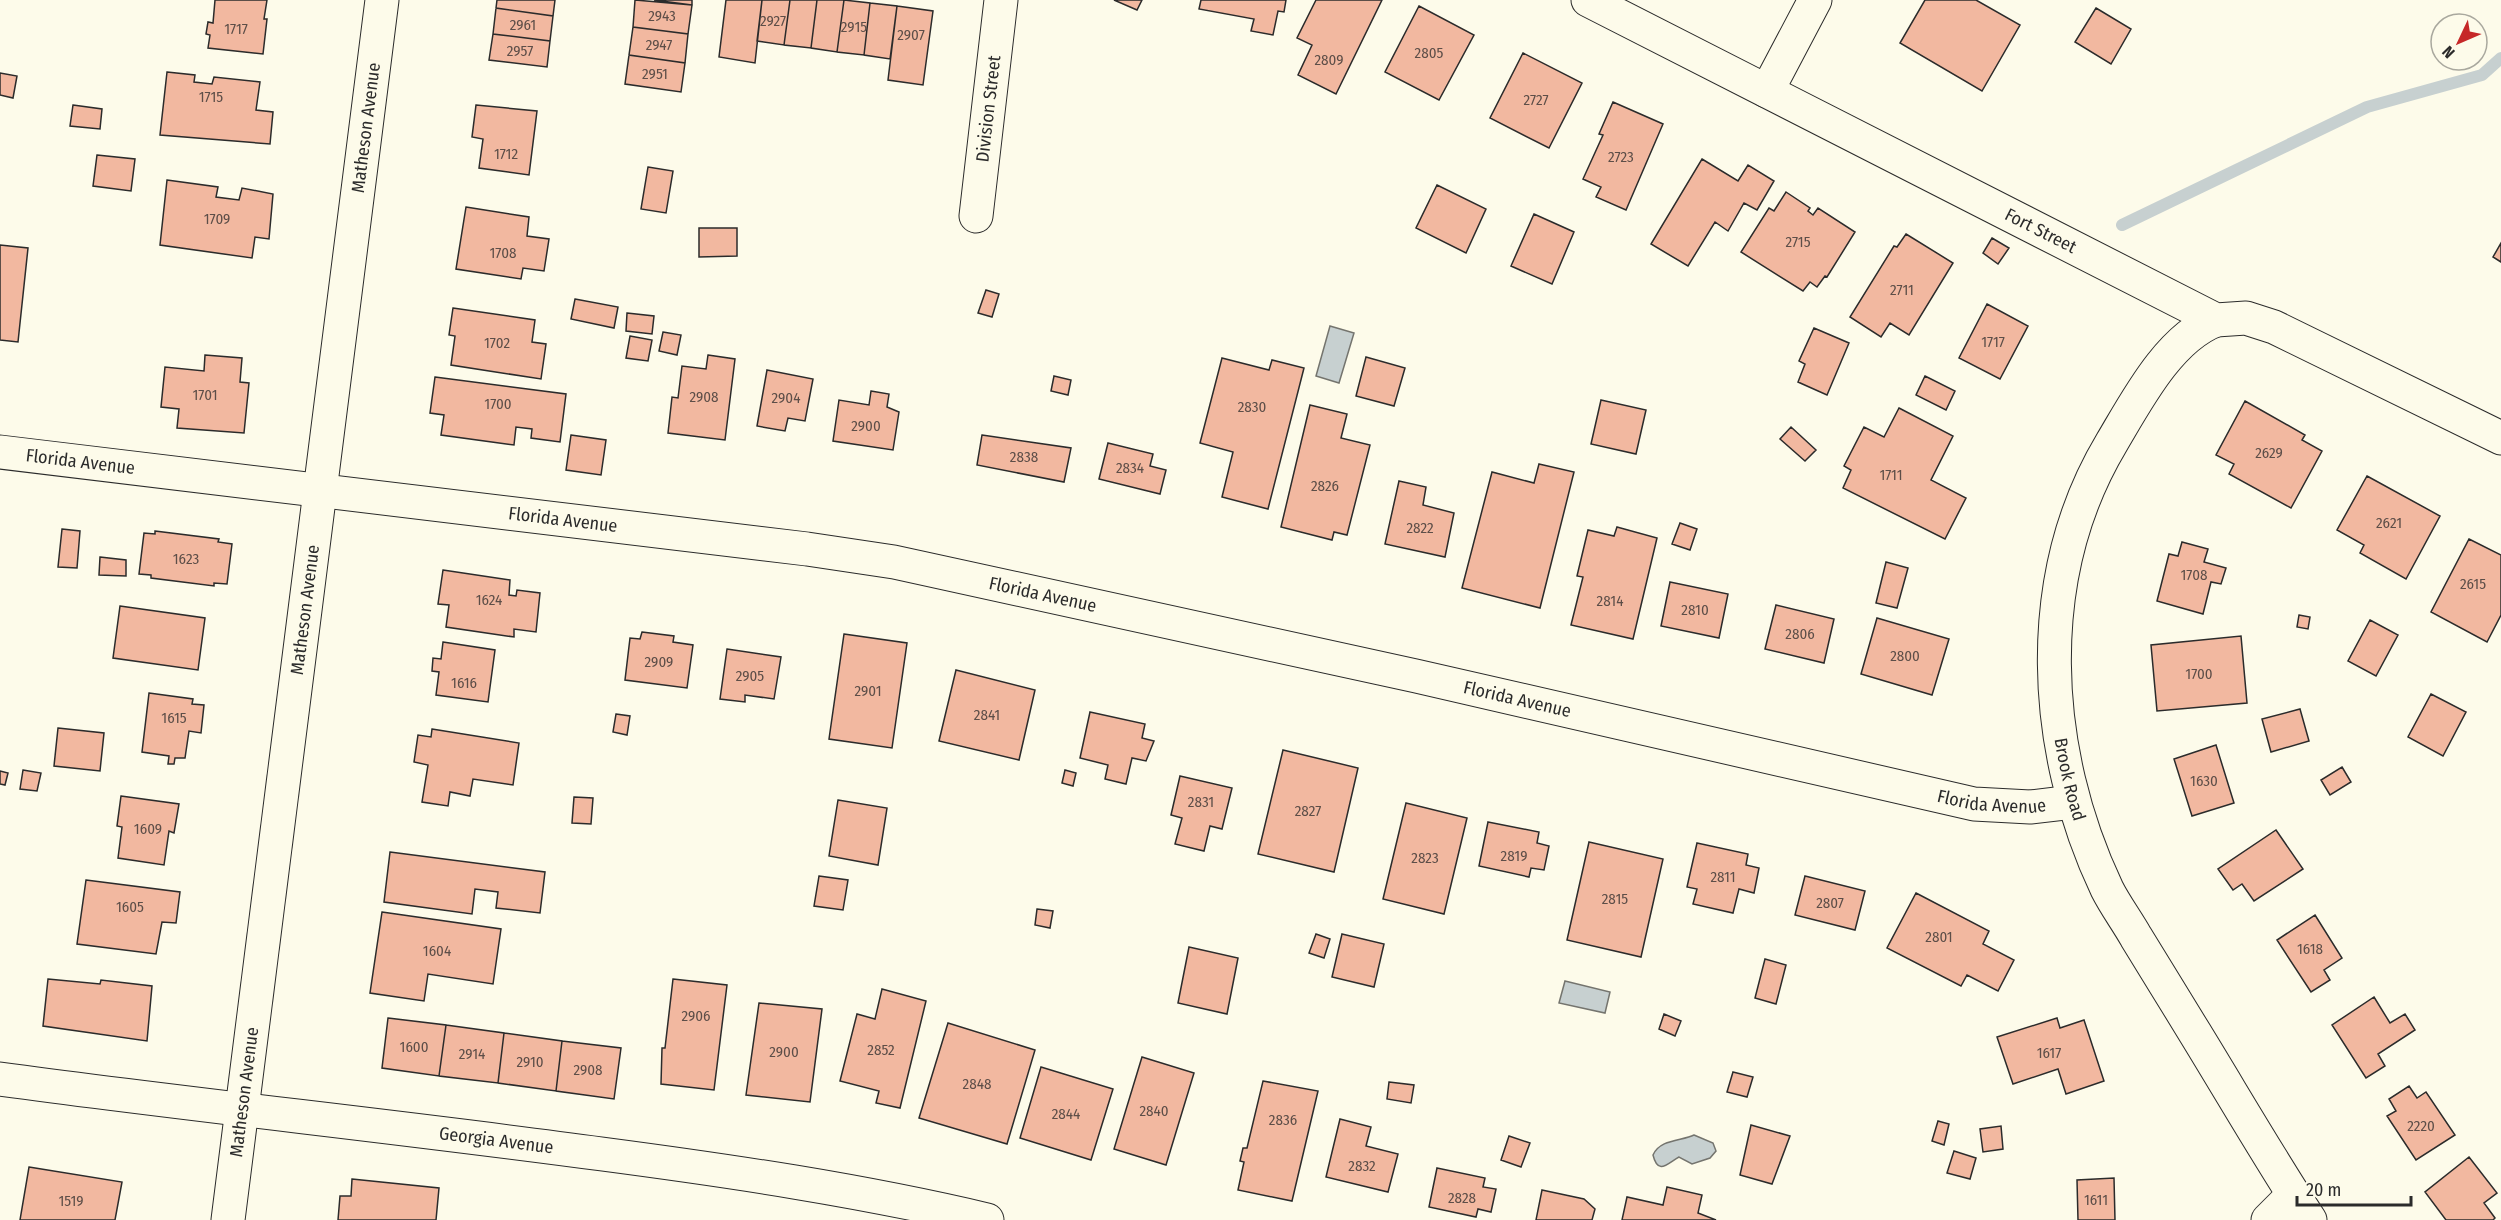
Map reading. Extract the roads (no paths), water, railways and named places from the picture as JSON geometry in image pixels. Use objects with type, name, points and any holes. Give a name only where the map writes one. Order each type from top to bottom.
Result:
[{"type":"street","name":"Matheson Avenue","points":[[228,1220],[322,492],[382,0]]},
{"type":"street","name":"Division Street","points":[[976,216],[1001,0]]},
{"type":"street","name":"Fort Street","points":[[1588,0],[2216,320]]},
{"type":"street","points":[[1767,91],[1815,0]]},
{"type":"street","points":[[2216,320],[2246,318],[2274,327],[2501,438]]},
{"type":"street","name":"Brook Road","points":[[2216,320],[2204,325],[2180,342],[2134,405],[2102,458],[2072,534],[2062,580],[2054,651],[2054,686],[2061,753],[2073,802],[2079,823],[2108,890],[2302,1207],[2268,1220]]},
{"type":"street","name":"Florida Avenue","points":[[0,452],[807,549],[894,562],[1416,676],[1974,804],[2030,807],[2073,802]]},
{"type":"street","name":"Georgia Avenue","points":[[0,1079],[768,1176],[907,1201],[987,1220]]},
{"type":"waterway","points":[[2122,225],[2367,107],[2482,75],[2501,58]]}]
